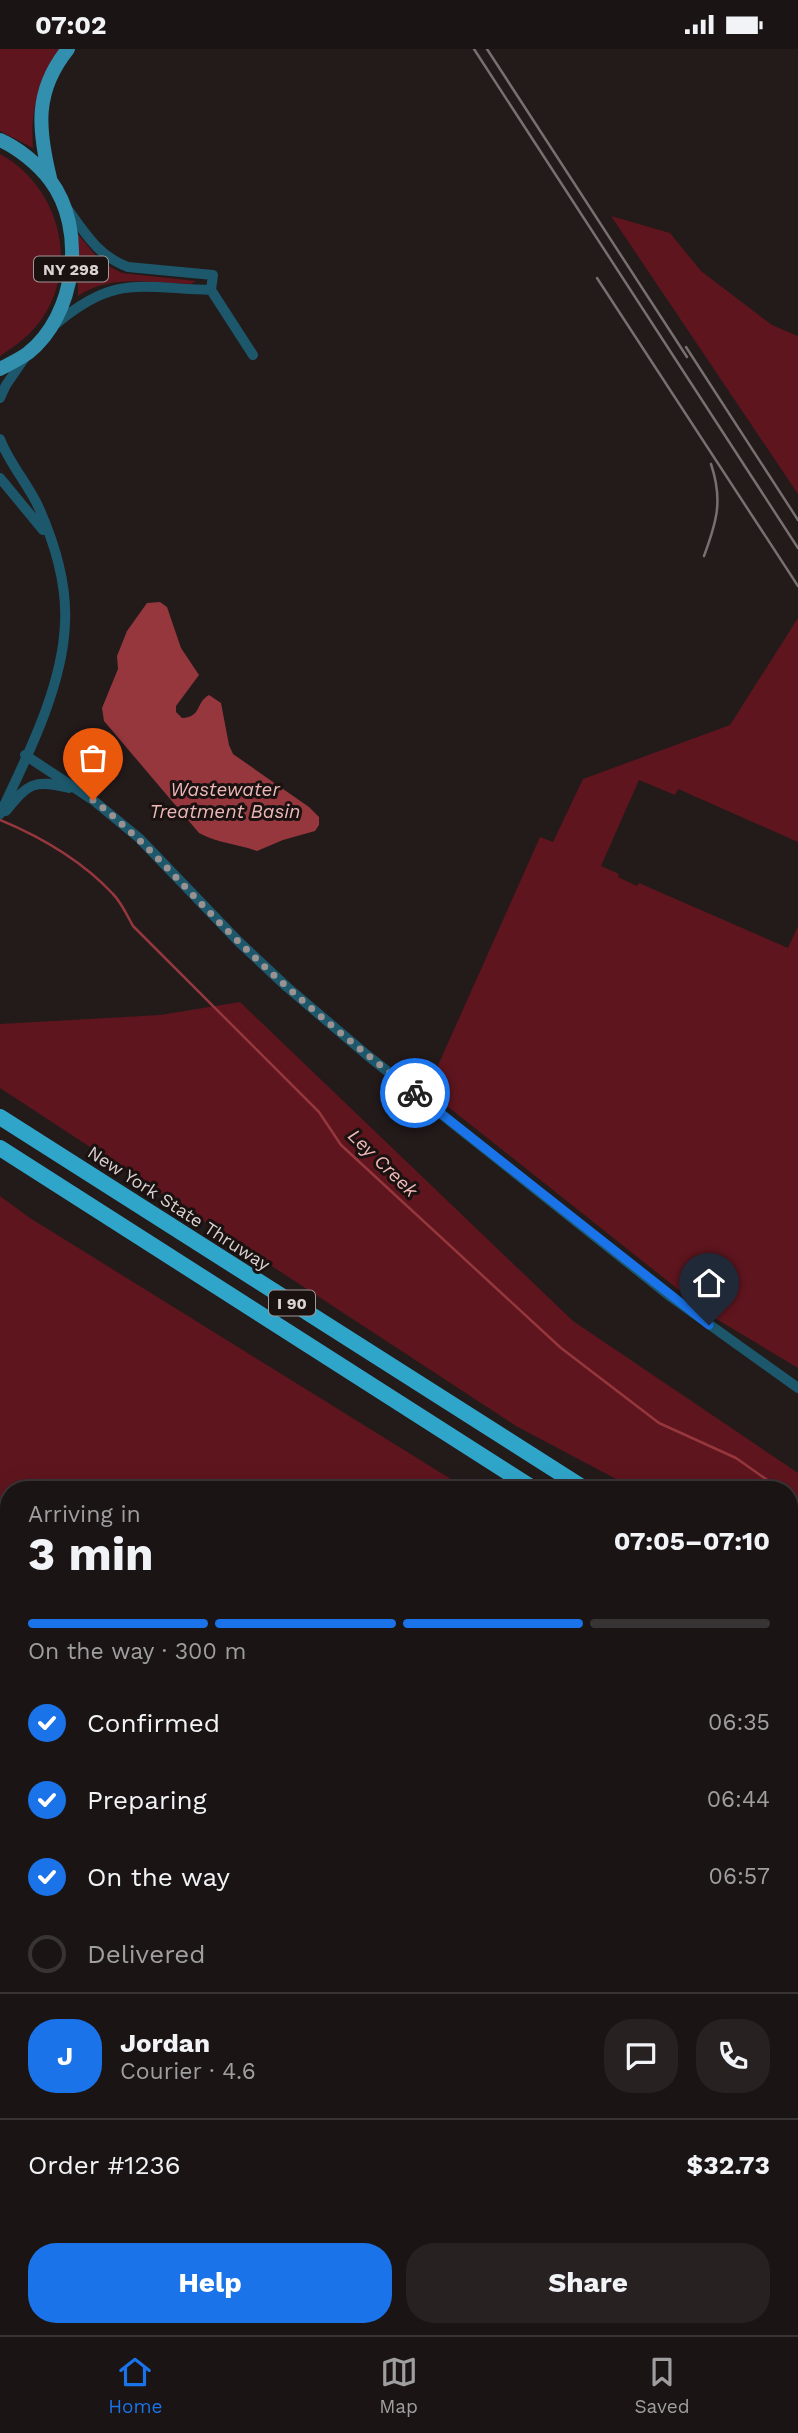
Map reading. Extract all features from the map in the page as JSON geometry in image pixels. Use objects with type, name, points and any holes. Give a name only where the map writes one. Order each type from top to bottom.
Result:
[{"type":"highway","name":"New York State Thruway","points":[[0,1117],[572,1481]]},
{"type":"highway","name":"I 90","points":[[0,1148],[521,1481]]},
{"type":"main road","name":"NY 298","points":[[0,369],[29,352],[48,330],[62,306],[70,273],[73,250],[63,203],[50,180],[40,132],[42,102],[56,67],[68,49]]},
{"type":"main road","points":[[0,140],[31,160],[50,180]]},
{"type":"street","points":[[63,203],[90,241],[117,263],[128,267],[213,275],[211,290],[253,355]]},
{"type":"street","points":[[48,330],[78,305],[113,289],[159,286],[211,290]]},
{"type":"street","points":[[0,398],[6,384],[29,352]]},
{"type":"street","points":[[0,439],[39,509],[50,538],[64,595],[65,621],[62,658],[51,693],[4,810]]},
{"type":"street","points":[[0,478],[50,538]]},
{"type":"street","points":[[25,755],[112,815],[139,838],[257,959],[367,1055],[671,1297],[798,1388]]},
{"type":"street","points":[[4,810],[35,784],[46,782],[76,789]]},
{"type":"shaded area","points":[[0,49],[60,49],[41,84],[33,121],[33,148],[0,131]]},
{"type":"shaded area","points":[[0,154],[20,168],[36,185],[57,226],[61,249],[60,272],[54,295],[43,317],[24,339],[0,356]]},
{"type":"shaded area","points":[[611,216],[670,233],[701,271],[772,325],[798,336],[798,494]]},
{"type":"shaded area","points":[[78,234],[101,262],[122,273],[196,281],[191,284],[119,282],[105,284],[78,296]]},
{"type":"shaded area","points":[[798,618],[798,842],[678,789],[675,795],[639,780],[601,866],[637,886],[639,883],[788,948],[798,926],[798,1368],[713,1317],[427,1090],[540,837],[553,842],[583,779],[730,725]]},
{"type":"shaded area","points":[[240,1002],[573,1321],[798,1473],[798,1481],[620,1481],[516,1426],[0,1088],[0,1024],[160,1015]]},
{"type":"shaded area","points":[[0,1196],[30,1218],[454,1481],[0,1481]]},
{"type":"water","name":"Wastewater Treatment Basin","points":[[160,602],[167,607],[181,648],[199,675],[176,706],[176,712],[182,718],[193,715],[209,695],[221,703],[233,754],[309,807],[319,817],[319,825],[315,831],[257,851],[199,833],[104,721],[102,708],[118,669],[117,656],[127,631],[147,603]]},
{"type":"waterway","name":"Ley Creek","points":[[0,820],[60,851],[101,882],[119,901],[133,926],[319,1112],[341,1145],[561,1348],[659,1423],[736,1458],[769,1481]]},
{"type":"railway","points":[[474,49],[798,548]]},
{"type":"railway","points":[[487,49],[687,357]]},
{"type":"railway","points":[[597,278],[798,586]]},
{"type":"railway","points":[[686,347],[798,520]]},
{"type":"railway","points":[[704,556],[717,510],[717,489],[711,464]]},
{"type":"way so far","points":[[93,800],[139,838],[239,942],[287,987],[415,1093]]},
{"type":"route","points":[[415,1093],[709,1325]]}]
